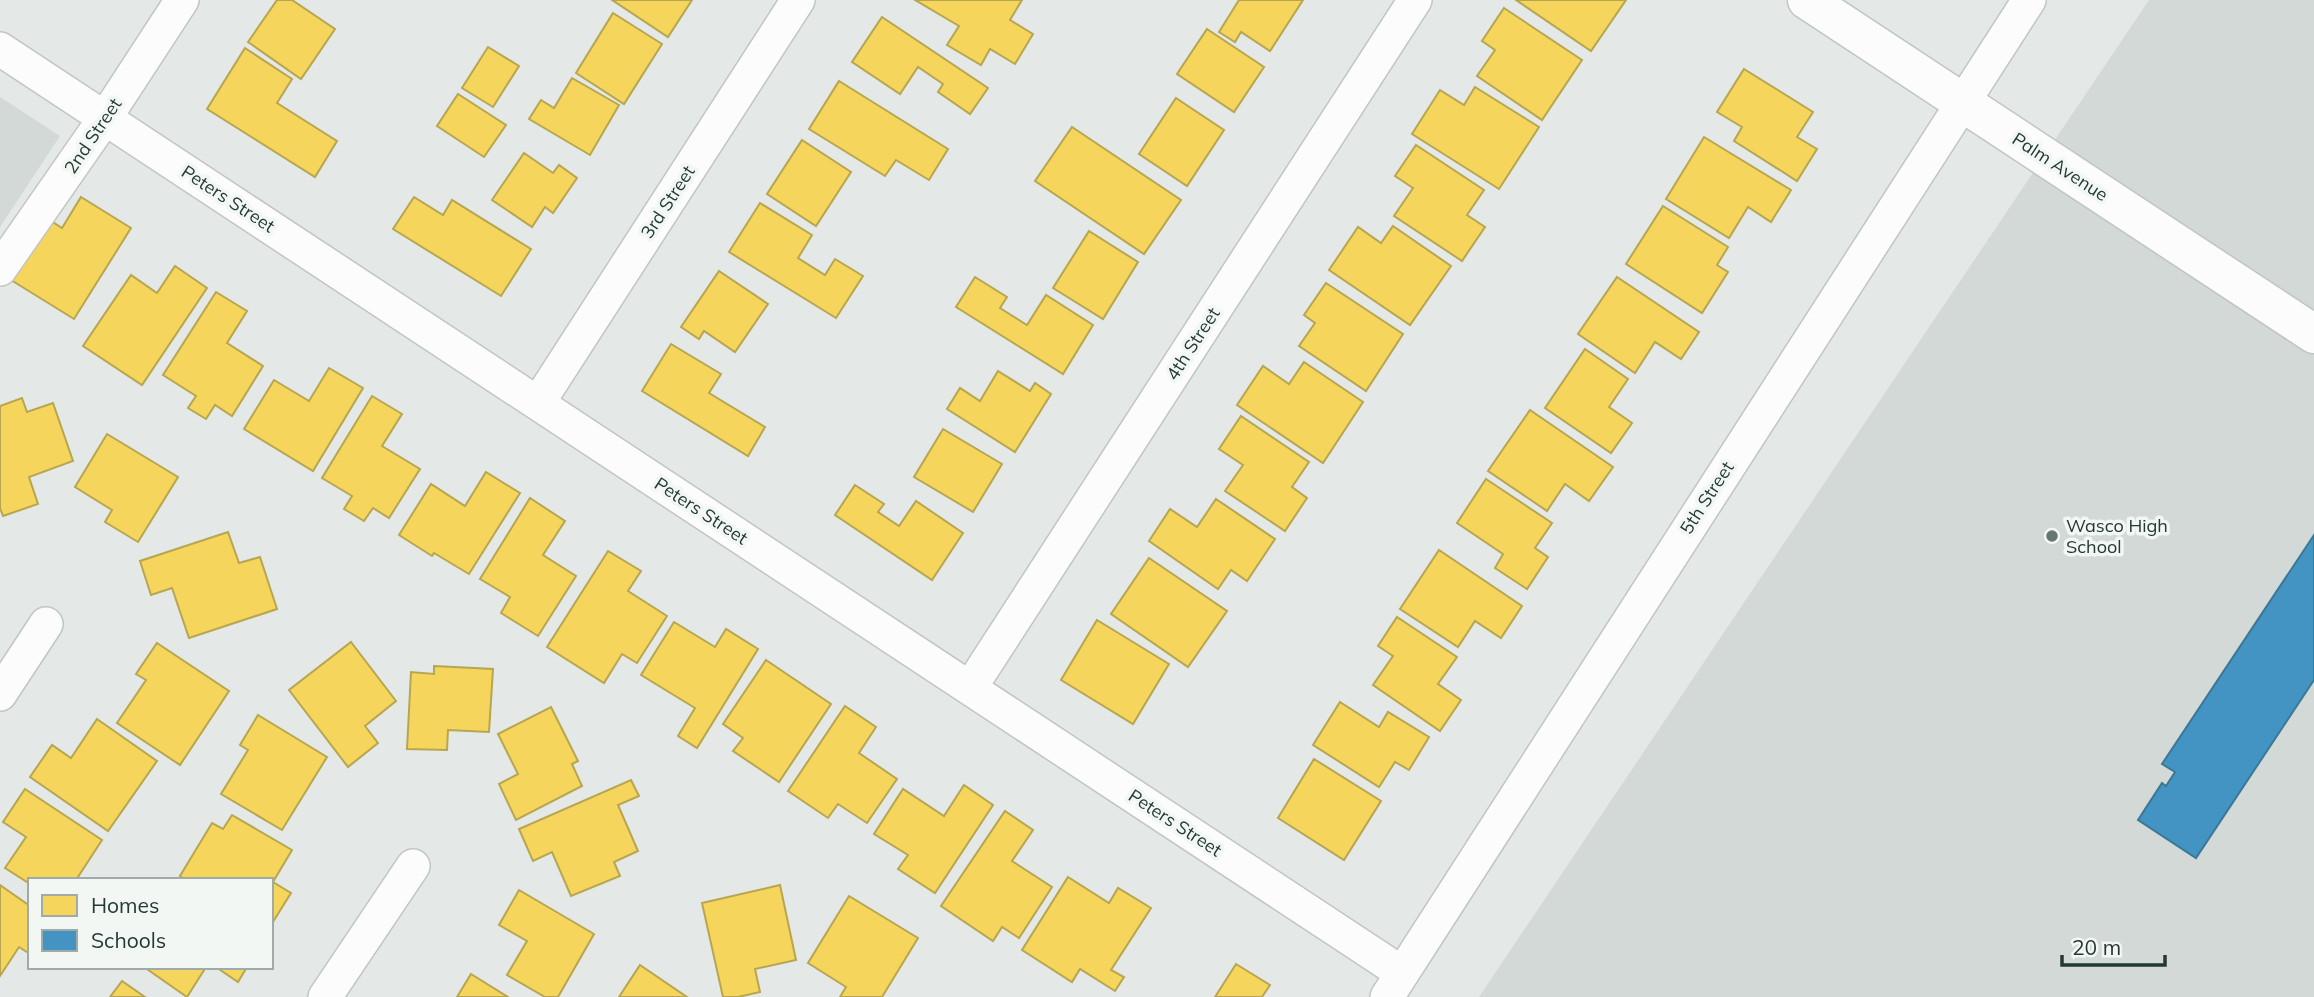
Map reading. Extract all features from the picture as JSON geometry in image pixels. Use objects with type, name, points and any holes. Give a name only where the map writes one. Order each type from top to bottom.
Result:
[{"type":"main road","name":"Palm Avenue","points":[[1807,0],[2314,334]]},
{"type":"street","name":"2nd Street","points":[[0,269],[105,118],[182,0]]},
{"type":"street","name":"3rd Street","points":[[538,403],[798,0]]},
{"type":"street","name":"4th Street","points":[[971,688],[1415,0]]},
{"type":"street","name":"5th Street","points":[[1394,985],[2029,0]]},
{"type":"street","name":"Peters Street","points":[[0,49],[971,688],[1394,985]]},
{"type":"street","points":[[0,694],[46,624]]},
{"type":"street","points":[[325,997],[413,866]]},
{"type":"shaded area","name":"Wasco High School","points":[[2149,0],[2314,0],[2314,997],[1479,997]]},
{"type":"shaded area","points":[[0,97],[60,136],[0,227]]},
{"type":"building: Homes","points":[[277,0],[292,0],[335,29],[301,79],[248,42]]},
{"type":"building: Homes","points":[[612,0],[692,0],[668,37]]},
{"type":"building: Homes","points":[[915,0],[1022,0],[1010,20],[1033,34],[1015,64],[990,49],[981,65],[947,45],[959,26]]},
{"type":"building: Homes","points":[[1239,0],[1303,0],[1270,51],[1241,32],[1235,42],[1219,32]]},
{"type":"building: Homes","points":[[1516,0],[1626,0],[1591,51]]},
{"type":"building: Homes","points":[[1504,8],[1582,60],[1542,120],[1477,76],[1495,50],[1482,41]]},
{"type":"building: Homes","points":[[613,13],[662,44],[624,104],[576,73]]},
{"type":"building: Homes","points":[[882,17],[988,88],[970,114],[938,92],[943,84],[918,67],[900,94],[852,62]]},
{"type":"building: Homes","points":[[1207,29],[1264,67],[1234,112],[1177,74]]},
{"type":"building: Homes","points":[[488,47],[519,66],[493,107],[462,88]]},
{"type":"building: Homes","points":[[245,48],[292,79],[277,103],[337,141],[315,177],[207,109]]},
{"type":"building: Homes","points":[[1744,69],[1813,112],[1797,137],[1817,149],[1797,181],[1734,141],[1742,127],[1717,112]]},
{"type":"building: Homes","points":[[572,78],[619,105],[590,155],[529,119],[541,100],[554,108]]},
{"type":"building: Homes","points":[[839,81],[948,149],[929,180],[896,160],[885,176],[809,129]]},
{"type":"building: Homes","points":[[1475,87],[1539,127],[1499,189],[1412,134],[1440,90],[1464,105]]},
{"type":"building: Homes","points":[[458,94],[506,125],[484,157],[437,126]]},
{"type":"building: Homes","points":[[1176,98],[1224,130],[1187,186],[1139,154]]},
{"type":"building: Homes","points":[[1072,127],[1181,200],[1144,254],[1035,181]]},
{"type":"building: Homes","points":[[1704,137],[1791,190],[1771,222],[1748,207],[1729,238],[1666,199]]},
{"type":"building: Homes","points":[[802,140],[851,172],[816,226],[767,194]]},
{"type":"building: Homes","points":[[1416,145],[1484,190],[1467,215],[1485,227],[1462,261],[1394,216],[1413,188],[1395,176]]},
{"type":"building: Homes","points":[[524,153],[553,173],[559,165],[577,178],[553,213],[545,207],[532,227],[492,200]]},
{"type":"building: Homes","points":[[81,197],[131,228],[74,319],[11,280],[48,219],[62,228]]},
{"type":"building: Homes","points":[[414,197],[443,215],[452,200],[531,249],[501,296],[393,229]]},
{"type":"building: Homes","points":[[760,203],[812,235],[798,258],[825,275],[835,259],[863,276],[836,318],[729,252]]},
{"type":"building: Homes","points":[[1663,206],[1728,247],[1717,265],[1728,272],[1702,313],[1626,264]]},
{"type":"building: Homes","points":[[1393,226],[1451,266],[1410,325],[1329,270],[1358,227],[1381,243]]},
{"type":"building: Homes","points":[[1089,231],[1138,262],[1103,319],[1053,288]]},
{"type":"building: Homes","points":[[175,266],[207,288],[142,385],[83,346],[131,275],[157,293]]},
{"type":"building: Homes","points":[[719,271],[768,304],[735,352],[704,331],[699,339],[681,327]]},
{"type":"building: Homes","points":[[975,277],[1007,297],[1000,308],[1027,325],[1046,295],[1093,325],[1063,374],[956,307]]},
{"type":"building: Homes","points":[[1617,277],[1699,332],[1681,359],[1655,342],[1635,373],[1578,334]]},
{"type":"building: Homes","points":[[1326,283],[1403,334],[1366,391],[1299,346],[1315,323],[1304,315]]},
{"type":"building: Homes","points":[[216,292],[247,311],[227,343],[263,366],[232,416],[215,405],[206,419],[188,408],[196,396],[163,375]]},
{"type":"building: Homes","points":[[671,344],[721,374],[709,393],[765,427],[748,456],[642,391]]},
{"type":"building: Homes","points":[[1585,349],[1628,379],[1609,407],[1632,423],[1611,453],[1545,408]]},
{"type":"building: Homes","points":[[1304,362],[1363,402],[1323,463],[1237,405],[1263,366],[1289,384]]},
{"type":"building: Homes","points":[[329,368],[363,388],[313,471],[244,429],[274,380],[309,401]]},
{"type":"building: Homes","points":[[998,371],[1030,391],[1035,383],[1051,394],[1015,452],[947,409],[960,388],[980,401]]},
{"type":"building: Homes","points":[[372,396],[402,414],[382,446],[420,469],[389,518],[373,508],[364,521],[344,509],[352,496],[322,478]]},
{"type":"building: Homes","points":[[22,398],[27,412],[53,403],[73,461],[29,477],[38,504],[3,516],[0,508],[0,406]]},
{"type":"building: Homes","points":[[1530,410],[1613,467],[1589,501],[1565,484],[1547,511],[1488,471]]},
{"type":"building: Homes","points":[[1241,416],[1309,462],[1292,487],[1307,498],[1285,531],[1225,491],[1243,465],[1219,449]]},
{"type":"building: Homes","points":[[943,429],[1002,464],[973,512],[914,477]]},
{"type":"building: Homes","points":[[107,434],[178,477],[138,542],[105,522],[112,510],[75,487]]},
{"type":"building: Homes","points":[[486,472],[520,493],[469,574],[434,553],[432,556],[399,535],[431,484],[465,506]]},
{"type":"building: Homes","points":[[1486,479],[1552,523],[1535,548],[1548,557],[1527,589],[1495,568],[1503,554],[1457,523]]},
{"type":"building: Homes","points":[[855,485],[884,504],[878,512],[899,526],[916,501],[963,533],[932,580],[835,515]]},
{"type":"building: Homes","points":[[530,498],[565,521],[543,555],[576,576],[538,636],[501,613],[510,597],[480,579]]},
{"type":"building: Homes","points":[[1216,499],[1275,539],[1247,581],[1231,570],[1218,589],[1149,541],[1170,509],[1197,527]]},
{"type":"building: Homes","points":[[228,532],[239,563],[260,557],[277,609],[189,638],[172,588],[151,595],[140,561]]},
{"type":"building: Homes","points":[[1439,550],[1522,606],[1501,638],[1475,621],[1458,647],[1400,609]]},
{"type":"building: Homes","points":[[608,551],[641,571],[628,591],[667,616],[637,663],[622,654],[604,683],[547,647]]},
{"type":"building: Homes","points":[[1149,558],[1227,611],[1188,667],[1111,614]]},
{"type":"building: Homes","points":[[1397,617],[1457,657],[1438,684],[1461,700],[1440,731],[1373,685],[1393,656],[1378,646]]},
{"type":"building: Homes","points":[[1097,620],[1169,664],[1133,724],[1061,680]]},
{"type":"building: Homes","points":[[674,622],[715,647],[726,629],[758,649],[697,748],[678,736],[695,708],[641,675]]},
{"type":"building: Homes","points":[[351,642],[396,701],[365,726],[378,743],[348,767],[289,690]]},
{"type":"building: Homes","points":[[157,643],[229,691],[180,765],[117,723],[146,680],[136,674]]},
{"type":"building: Homes","points":[[766,660],[831,704],[779,782],[733,751],[743,738],[723,724]]},
{"type":"building: Homes","points":[[434,666],[493,669],[489,732],[448,730],[447,750],[407,749],[411,672],[434,674]]},
{"type":"building: Homes","points":[[1340,702],[1379,727],[1388,712],[1429,737],[1409,770],[1395,762],[1379,787],[1313,745]]},
{"type":"building: Homes","points":[[845,706],[876,727],[859,753],[897,779],[867,823],[838,804],[828,818],[788,791]]},
{"type":"building: Homes","points":[[551,707],[578,761],[572,764],[582,786],[516,820],[499,784],[518,774],[498,734]]},
{"type":"building: Homes","points":[[258,715],[327,757],[282,830],[221,794],[248,750],[240,745]]},
{"type":"building: Homes","points":[[97,719],[157,761],[108,831],[30,777],[52,745],[71,758]]},
{"type":"building: Homes","points":[[1314,759],[1381,801],[1344,860],[1278,818]]},
{"type":"building: Homes","points":[[631,780],[639,796],[618,805],[638,851],[614,862],[620,876],[571,896],[552,852],[533,861],[519,829]]},
{"type":"building: Homes","points":[[964,785],[993,805],[935,893],[898,869],[908,855],[874,834],[903,789],[944,816]]},
{"type":"building: Homes","points":[[25,789],[102,840],[77,878],[28,878],[28,883],[5,868],[26,837],[3,822]]},
{"type":"building: Homes","points":[[1005,811],[1033,830],[1012,861],[1052,887],[1019,938],[1002,927],[993,941],[941,906]]},
{"type":"building: Homes","points":[[232,815],[292,850],[273,882],[273,878],[180,876],[212,823],[223,829]]},
{"type":"building: Homes","points":[[1068,877],[1109,903],[1118,888],[1151,908],[1111,970],[1124,977],[1115,991],[1080,969],[1072,982],[1022,950]]},
{"type":"building: Homes","points":[[273,882],[291,893],[273,922]]},
{"type":"building: Homes","points":[[0,885],[28,905],[28,953],[19,947],[0,976]]},
{"type":"building: Homes","points":[[780,885],[796,960],[755,969],[760,992],[723,997],[702,903]]},
{"type":"building: Homes","points":[[519,890],[594,934],[558,997],[545,997],[507,975],[527,941],[499,925]]},
{"type":"building: Homes","points":[[849,896],[918,938],[882,997],[840,997],[846,987],[808,963]]},
{"type":"building: Homes","points":[[1236,964],[1270,985],[1262,997],[1215,997]]},
{"type":"building: Homes","points":[[640,965],[687,997],[619,997]]},
{"type":"building: Homes","points":[[147,969],[205,969],[187,997]]},
{"type":"building: Homes","points":[[219,969],[246,969],[238,982]]},
{"type":"building: Homes","points":[[471,974],[508,997],[457,997]]},
{"type":"building: Homes","points":[[122,981],[145,997],[110,997]]},
{"type":"building: Schools","points":[[2314,535],[2314,680],[2196,858],[2138,820],[2162,783],[2166,786],[2175,772],[2162,764]]},
{"type":"place","name":"Wasco High School","points":[[2052,536]]}]
